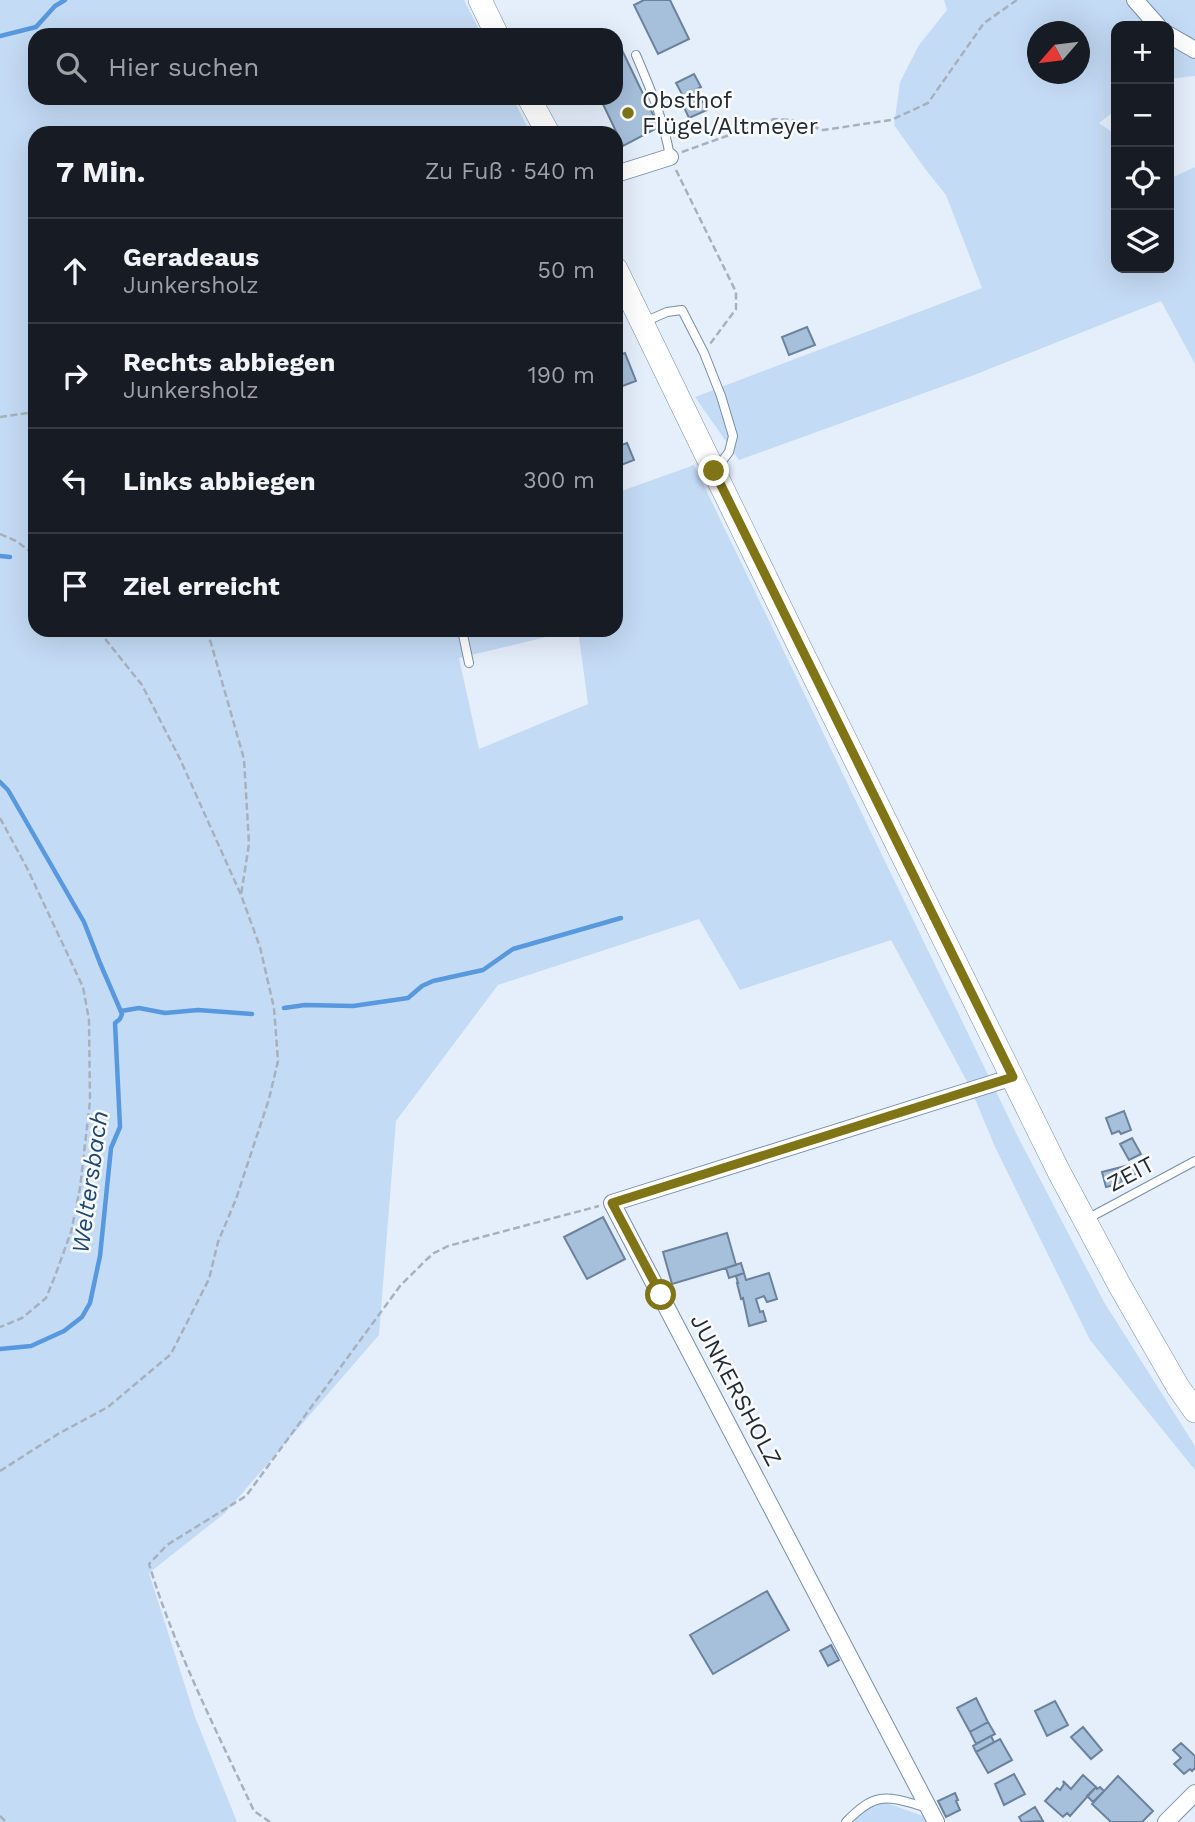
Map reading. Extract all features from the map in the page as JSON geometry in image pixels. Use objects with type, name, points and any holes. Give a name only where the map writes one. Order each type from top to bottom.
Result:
[{"type":"main road","points":[[480,0],[494,28]]},
{"type":"main road","points":[[533,105],[544,126]]},
{"type":"main road","points":[[623,287],[1084,1220],[1178,1387],[1195,1412]]},
{"type":"street","points":[[1135,0],[1154,21]]},
{"type":"street","points":[[1174,37],[1195,50]]},
{"type":"street","points":[[623,172],[670,157]]},
{"type":"street","points":[[612,1203],[1013,1077]]},
{"type":"street","name":"JUNKERSHOLZ","points":[[612,1203],[932,1815]]},
{"type":"street","points":[[1166,1822],[1195,1793]]},
{"type":"lane","points":[[636,55],[659,108],[670,157]]},
{"type":"lane","points":[[642,323],[667,312],[682,310],[704,353],[733,436],[729,452],[714,471]]},
{"type":"lane","points":[[463,637],[469,663]]},
{"type":"lane","name":"ZEIT","points":[[1084,1220],[1195,1161]]},
{"type":"lane","points":[[846,1822],[864,1804],[884,1798],[932,1815]]},
{"type":"path","points":[[704,353],[736,309],[736,292],[670,157],[774,119],[792,120],[823,130],[891,120],[928,103],[984,23],[1017,0]]},
{"type":"path","points":[[0,417],[28,413]]},
{"type":"path","points":[[0,534],[28,550]]},
{"type":"path","points":[[0,1471],[58,1434],[108,1407],[171,1354],[209,1279],[218,1242],[236,1199],[269,1099],[278,1061],[274,1008],[260,947],[241,895],[180,759],[142,685],[104,637]]},
{"type":"path","points":[[208,637],[244,758],[249,844],[241,895]]},
{"type":"path","points":[[0,818],[27,868],[83,988],[89,1020],[90,1101],[80,1188],[73,1221],[55,1276],[46,1298],[22,1318],[0,1327]]},
{"type":"path","points":[[270,1822],[254,1811],[200,1696],[162,1606],[149,1564],[167,1545],[246,1496],[400,1286],[434,1253],[612,1203]]},
{"type":"path","points":[[0,1816],[6,1822]]},
{"type":"shaded area","points":[[0,0],[464,0],[478,28],[28,28],[28,105],[516,105],[527,126],[28,126],[28,637],[546,637],[459,658],[479,749],[588,704],[579,637],[623,637],[623,490],[694,465],[1017,1135],[1104,1302],[1195,1446],[1195,1470],[1090,1340],[995,1147],[970,1087],[891,940],[740,990],[699,919],[498,985],[396,1121],[379,1335],[225,1513],[149,1573],[195,1717],[237,1822],[0,1822]]},
{"type":"shaded area","points":[[944,0],[1195,0],[1195,76],[1174,78],[1174,21],[1111,21],[1111,114],[1099,123],[1111,131],[1111,273],[1174,273],[1174,177],[1195,167],[1195,364],[1161,301],[974,375],[739,460],[695,397],[982,288],[946,195],[894,125],[900,82],[919,45],[947,10]]},
{"type":"shaded area","points":[[884,1802],[923,1816],[926,1822],[850,1822],[865,1809]]},
{"type":"building","points":[[644,0],[670,0],[689,39],[658,54],[634,5]]},
{"type":"building","points":[[623,52],[659,127],[623,146],[623,126],[613,126],[603,105],[623,105]]},
{"type":"building","points":[[694,74],[701,87],[697,89],[707,110],[689,118],[676,83]]},
{"type":"building","points":[[807,327],[815,345],[789,355],[782,337]]},
{"type":"building","points":[[623,354],[636,381],[623,386]]},
{"type":"building","points":[[627,443],[634,460],[623,464],[623,444]]},
{"type":"building","points":[[1124,1111],[1131,1130],[1112,1134],[1106,1118]]},
{"type":"building","points":[[1132,1138],[1141,1154],[1129,1160],[1120,1144]]},
{"type":"building","points":[[1137,1163],[1140,1173],[1121,1178],[1122,1183],[1106,1187],[1102,1172]]},
{"type":"building","points":[[603,1217],[625,1259],[587,1279],[564,1237]]},
{"type":"building","points":[[727,1233],[736,1265],[672,1284],[663,1252]]},
{"type":"building","points":[[741,1263],[744,1273],[729,1278],[726,1268]]},
{"type":"building","points":[[744,1273],[746,1280],[769,1273],[777,1299],[767,1302],[764,1296],[756,1299],[766,1321],[749,1326],[736,1276]]},
{"type":"building","points":[[767,1591],[789,1630],[713,1674],[690,1635]]},
{"type":"building","points":[[831,1645],[839,1660],[828,1666],[820,1651]]},
{"type":"building","points":[[976,1698],[988,1722],[970,1732],[957,1708]]},
{"type":"building","points":[[1055,1701],[1068,1725],[1047,1736],[1035,1711]]},
{"type":"building","points":[[988,1722],[995,1734],[976,1744],[970,1732]]},
{"type":"building","points":[[1083,1727],[1102,1750],[1091,1759],[1071,1737]]},
{"type":"building","points":[[991,1736],[994,1742],[976,1752],[973,1746]]},
{"type":"building","points":[[1000,1739],[1012,1760],[988,1773],[976,1752]]},
{"type":"building","points":[[1181,1743],[1195,1756],[1195,1768],[1184,1774],[1174,1764],[1181,1758],[1173,1750]]},
{"type":"building","points":[[1014,1774],[1025,1794],[1004,1805],[995,1784]]},
{"type":"building","points":[[1083,1775],[1096,1787],[1070,1816],[1067,1813],[1063,1817],[1045,1801],[1057,1788],[1060,1790],[1063,1781],[1071,1789]]},
{"type":"building","points":[[1118,1776],[1153,1811],[1142,1822],[1111,1822],[1092,1804]]},
{"type":"building","points":[[1096,1787],[1104,1791],[1093,1802],[1087,1796]]},
{"type":"building","points":[[955,1793],[960,1810],[946,1817],[938,1801]]},
{"type":"building","points":[[1035,1807],[1043,1821],[1022,1822],[1019,1817]]},
{"type":"waterway","points":[[32,28],[65,0]]},
{"type":"waterway","points":[[0,36],[28,29]]},
{"type":"waterway","points":[[0,556],[10,557]]},
{"type":"waterway","name":"Weltersbach","points":[[0,782],[8,790],[84,922],[122,1014],[115,1023],[120,1127],[111,1148],[100,1256],[90,1303],[82,1317],[64,1331],[31,1346],[0,1349]]},
{"type":"waterway","points":[[284,1008],[305,1005],[353,1006],[408,998],[433,981],[483,970],[513,949],[621,918]]},
{"type":"waterway","points":[[121,1011],[139,1008],[165,1013],[198,1010],[252,1014]]},
{"type":"place","name":"Obsthof Flügel/Altmeyer","points":[[628,113]]},
{"type":"route","points":[[661,1295],[612,1203],[1013,1077],[714,471]]}]
